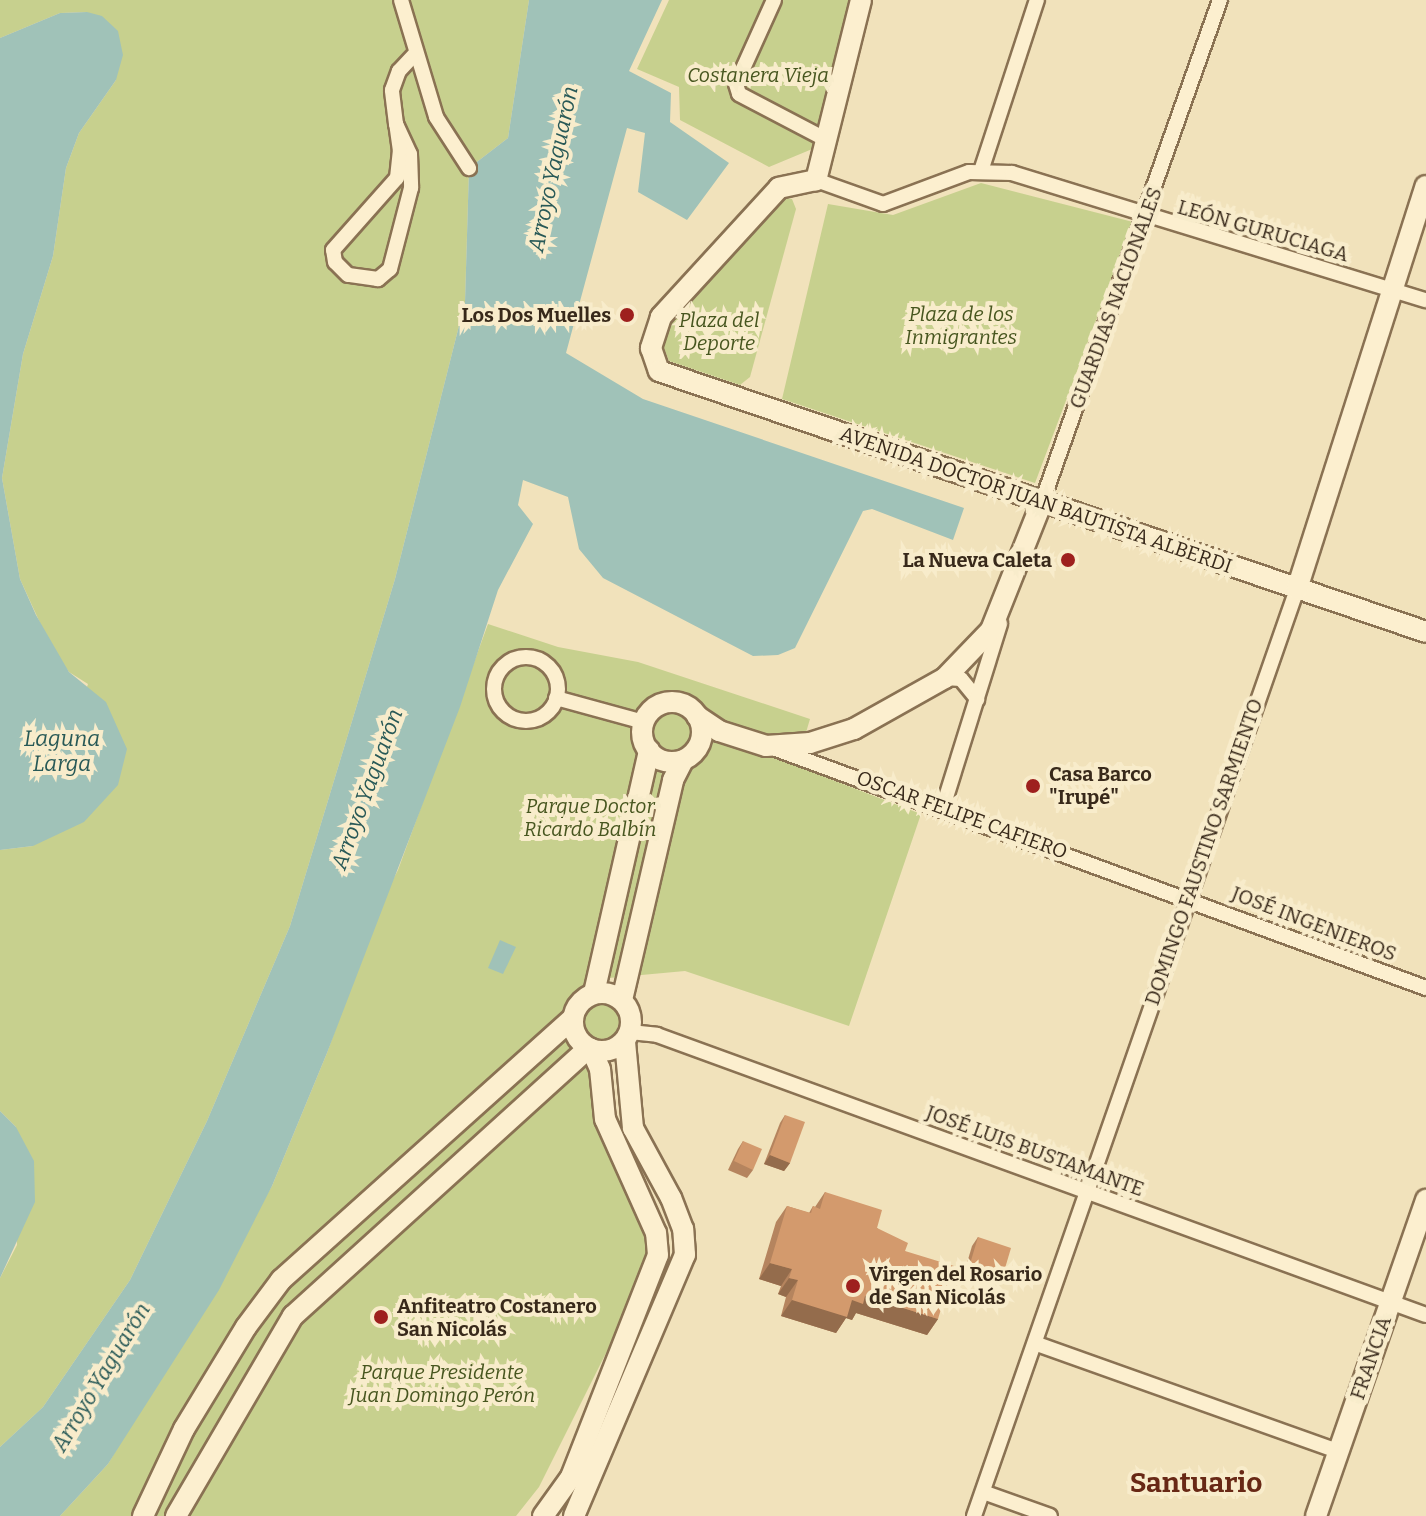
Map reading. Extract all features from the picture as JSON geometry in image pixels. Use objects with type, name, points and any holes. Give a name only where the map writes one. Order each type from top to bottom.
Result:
[{"type":"main road","points":[[816,180],[861,0]]},
{"type":"main road","name":"AVENIDA DOCTOR JUAN BAUTISTA ALBERDI","points":[[816,180],[779,188],[674,302],[652,337],[651,360],[659,371],[1426,632]]},
{"type":"main road","name":"DOMINGO FAUSTINO SARMIENTO","points":[[1297,589],[1426,186]]},
{"type":"main road","name":"GUARDIAS NACIONALES","points":[[766,746],[810,743],[854,729],[945,678],[976,651],[1009,595],[1042,502]]},
{"type":"main road","points":[[143,1516],[184,1429],[263,1301],[324,1237],[556,1039],[573,1018],[580,1002],[594,993],[649,750],[644,722],[656,707],[674,702],[697,716],[702,730],[673,780],[622,1000],[631,1015],[627,1036],[633,1128],[671,1198],[683,1229],[685,1255],[574,1516]]},
{"type":"main road","name":"OSCAR FELIPE CAFIERO","points":[[697,716],[735,737],[766,746]]},
{"type":"main road","points":[[649,750],[665,761],[689,756],[735,737]]},
{"type":"main road","points":[[594,993],[622,1000]]},
{"type":"main road","points":[[543,1516],[571,1477],[658,1255],[656,1233],[605,1119],[600,1069],[590,1048],[576,1035],[573,1018]]},
{"type":"main road","points":[[176,1516],[293,1316],[590,1048],[613,1049],[627,1036]]},
{"type":"main road","name":"FRANCIA","points":[[1316,1516],[1426,1200]]},
{"type":"street","points":[[401,0],[436,117],[469,168]]},
{"type":"street","points":[[774,0],[736,84],[745,101],[825,139]]},
{"type":"street","points":[[981,171],[1037,0]]},
{"type":"street","name":"GUARDIAS NACIONALES","points":[[1042,502],[1220,0]]},
{"type":"street","points":[[396,124],[410,154],[411,188],[390,269],[378,279],[348,275],[335,262],[333,250],[389,193],[397,178],[392,90],[399,71],[415,54]]},
{"type":"street","name":"LEÓN GURUCIAGA","points":[[816,180],[883,204],[981,171],[1012,173],[1145,217],[1426,300]]},
{"type":"street","name":"DOMINGO FAUSTINO SARMIENTO","points":[[974,1516],[1037,1344],[1086,1191],[1297,589]]},
{"type":"street","name":"GUARDIAS NACIONALES","points":[[943,807],[1009,595]]},
{"type":"street","points":[[534,658],[556,678],[556,698],[543,716],[522,721],[503,711],[495,681],[505,664],[534,658]]},
{"type":"street","points":[[945,678],[961,679],[977,699]]},
{"type":"street","points":[[556,698],[644,722]]},
{"type":"street","name":"OSCAR FELIPE CAFIERO","points":[[766,746],[943,807],[1188,898]]},
{"type":"street","name":"JOSÉ INGENIEROS","points":[[1188,898],[1426,988]]},
{"type":"street","name":"JOSÉ LUIS BUSTAMANTE","points":[[627,1036],[657,1035],[1426,1315]]},
{"type":"street","points":[[1037,1344],[1338,1451]]},
{"type":"street","points":[[983,1492],[1050,1516]]},
{"type":"green space","points":[[0,0],[529,0],[508,138],[469,168],[465,302],[395,579],[290,926],[207,1121],[130,1280],[43,1407],[0,1447],[0,1278],[17,1245],[16,1127],[0,1111],[0,850],[33,846],[88,684],[69,672],[51,647],[20,579],[2,478],[23,354],[53,256],[66,168],[79,133],[116,80],[87,12],[60,13],[0,38]]},
{"type":"green space","name":"Costanera Vieja","points":[[669,0],[855,0],[817,147],[769,167],[680,120],[679,87],[637,69]]},
{"type":"green space","name":"Plaza de los Inmigrantes","points":[[981,183],[1133,222],[1035,483],[782,399],[828,204],[893,215]]},
{"type":"green space","name":"Plaza del Deporte","points":[[781,197],[792,199],[796,209],[750,377],[740,385],[669,361],[660,337],[668,322]]},
{"type":"green space","name":"Parque Doctor Ricardo Balbín","points":[[488,624],[558,647],[638,662],[810,719],[796,766],[921,814],[849,1026],[685,971],[587,980],[588,1003],[608,1000],[622,1014],[614,1038],[589,1040],[590,1077],[650,1236],[649,1267],[539,1487],[516,1516],[60,1516],[108,1464],[272,1186],[327,1053],[379,907],[398,870]]},
{"type":"water","name":"Arroyo Yaguarón","points":[[529,0],[662,0],[629,71],[671,93],[670,122],[729,163],[687,220],[638,192],[645,133],[627,128],[566,353],[643,399],[964,508],[953,540],[872,509],[863,511],[795,648],[778,655],[753,656],[603,578],[579,549],[568,497],[523,480],[518,505],[533,524],[498,590],[460,707],[327,1053],[272,1186],[219,1290],[108,1464],[60,1516],[0,1516],[0,1447],[43,1407],[130,1280],[207,1121],[290,926],[395,579],[465,302],[469,168],[508,138]]},
{"type":"water","name":"Laguna Larga","points":[[87,12],[102,16],[118,31],[123,55],[116,80],[79,133],[66,168],[53,256],[23,354],[2,478],[20,579],[36,615],[69,672],[106,702],[127,749],[118,785],[84,822],[33,846],[0,850],[0,38],[60,13]]},
{"type":"water","points":[[500,940],[516,947],[503,974],[488,968]]},
{"type":"water","points":[[0,1111],[16,1127],[34,1161],[35,1202],[0,1278]]},
{"type":"building","points":[[785,1115],[805,1122],[790,1163],[770,1155]]},
{"type":"building","points":[[743,1141],[762,1149],[753,1170],[734,1161]]},
{"type":"building","points":[[825,1192],[882,1210],[877,1228],[908,1243],[905,1251],[954,1266],[938,1319],[865,1296],[863,1304],[852,1300],[847,1317],[792,1300],[798,1280],[789,1278],[792,1269],[770,1263],[787,1206],[811,1213],[813,1206],[820,1209]]},
{"type":"building","points":[[978,1237],[1011,1248],[1003,1275],[970,1264]]},
{"type":"place","name":"Los Dos Muelles","points":[[627,315]]},
{"type":"place","name":"La Nueva Caleta","points":[[1068,560]]},
{"type":"place","name":"Casa Barco \"Irupé\"","points":[[1033,786]]},
{"type":"place","name":"Virgen del Rosario de San Nicolás","points":[[853,1286]]},
{"type":"place","name":"Anfiteatro Costanero San Nicolás","points":[[381,1317]]},
{"type":"district","name":"Santuario","points":[[1196,1483]]},
{"type":"park label","name":"Parque Presidente Juan Domingo Perón","points":[[442,1384]]}]
